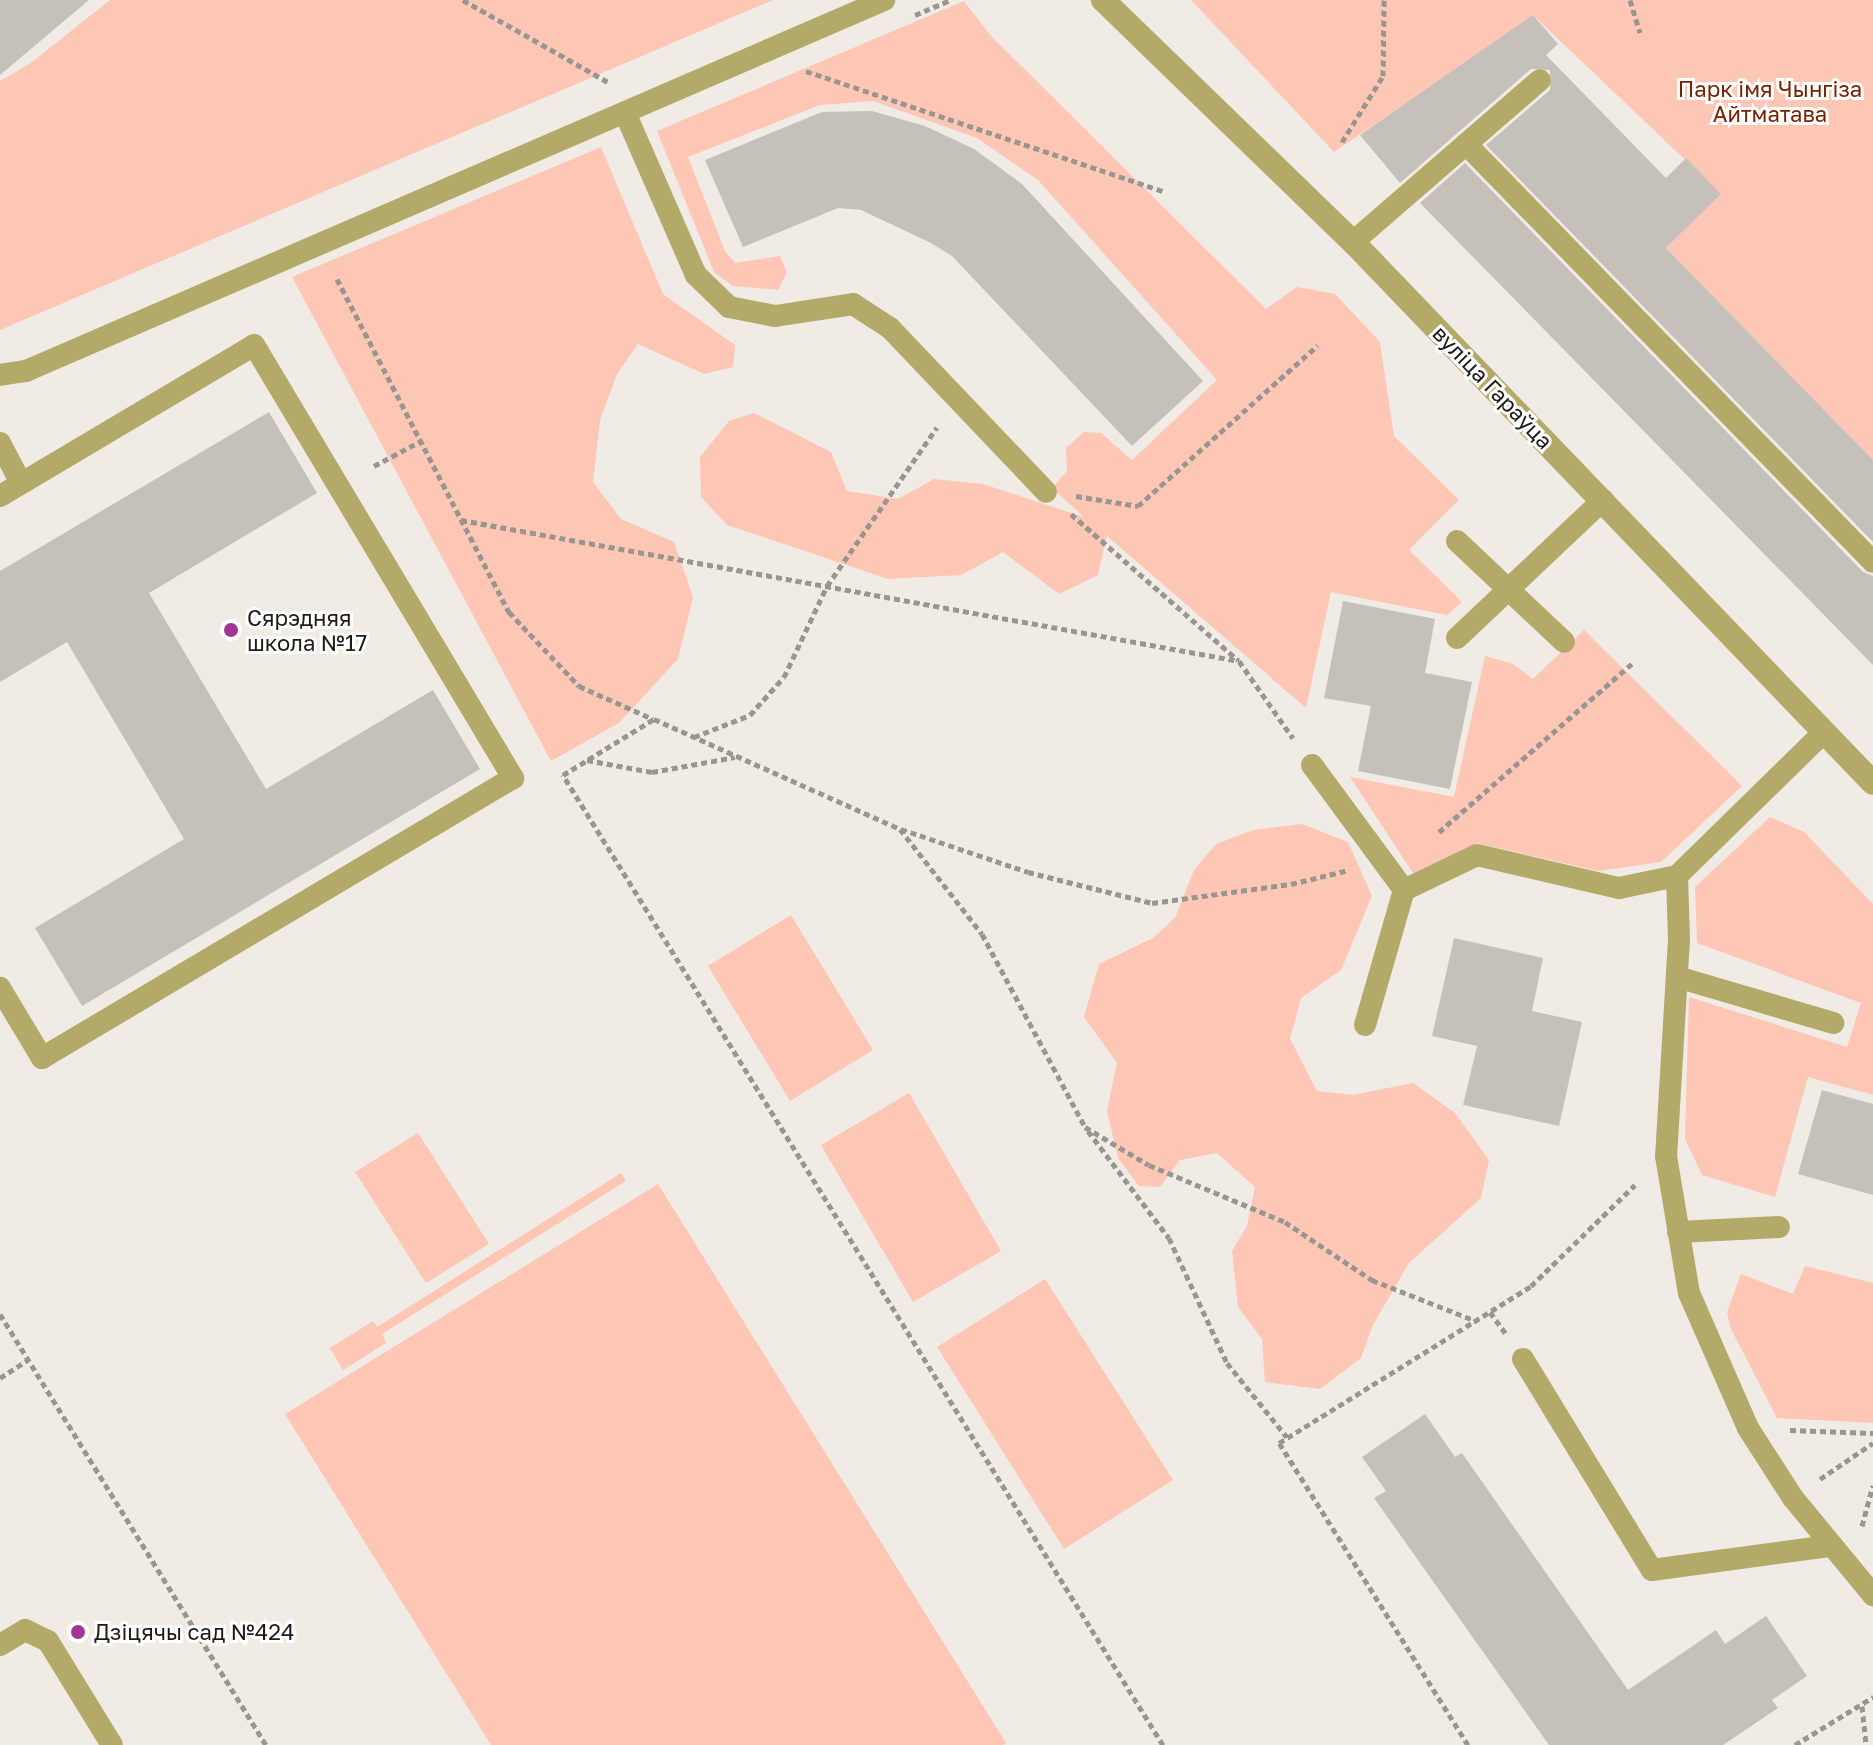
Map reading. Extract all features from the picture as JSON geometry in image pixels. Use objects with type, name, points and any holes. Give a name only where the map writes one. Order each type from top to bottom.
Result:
[{"type":"street","name":"вуліца Гараўца","points":[[1103,0],[1353,242],[1603,500],[1821,735],[1873,783]]},
{"type":"lane","points":[[0,375],[26,371],[626,115],[884,0]]},
{"type":"lane","points":[[1353,242],[1540,80]]},
{"type":"lane","points":[[626,115],[696,275],[729,307],[775,316],[853,304],[890,328],[1046,492]]},
{"type":"lane","points":[[1466,144],[1873,562]]},
{"type":"lane","points":[[0,496],[254,345],[513,778],[42,1058],[0,988]]},
{"type":"lane","points":[[0,443],[21,483]]},
{"type":"lane","points":[[1457,638],[1603,500]]},
{"type":"lane","points":[[1457,541],[1564,642]]},
{"type":"lane","points":[[1398,882],[1477,855],[1619,888],[1677,876],[1821,735]]},
{"type":"lane","points":[[1312,765],[1398,882],[1365,1025]]},
{"type":"lane","points":[[1677,876],[1677,977],[1666,1156],[1689,1293],[1748,1428],[1793,1498],[1829,1546],[1873,1595]]},
{"type":"lane","points":[[1677,977],[1833,1023]]},
{"type":"lane","points":[[1678,1232],[1779,1227]]},
{"type":"lane","points":[[1523,1359],[1652,1570],[1829,1546]]},
{"type":"lane","points":[[0,1645],[25,1630],[48,1641],[112,1745]]},
{"type":"path","points":[[463,0],[616,86]]},
{"type":"path","points":[[1342,142],[1383,76],[1384,0]]},
{"type":"path","points":[[1630,0],[1640,33]]},
{"type":"path","points":[[794,67],[1163,191]]},
{"type":"path","points":[[337,279],[509,612],[579,686],[900,829],[1028,872],[1152,903],[1291,884],[1353,869]]},
{"type":"path","points":[[1046,492],[1138,506],[1318,345]]},
{"type":"path","points":[[694,737],[750,715],[784,677],[827,586],[957,396]]},
{"type":"path","points":[[374,466],[421,441]]},
{"type":"path","points":[[1046,492],[1239,661],[1312,765]]},
{"type":"path","points":[[461,520],[1239,661]]},
{"type":"path","points":[[1398,882],[1634,662]]},
{"type":"path","points":[[654,719],[563,775],[1163,1745]]},
{"type":"path","points":[[586,760],[652,772],[736,756]]},
{"type":"path","points":[[900,829],[982,934],[1085,1127],[1169,1238],[1227,1363],[1287,1437]]},
{"type":"path","points":[[1085,1127],[1149,1165],[1285,1222],[1372,1280],[1476,1321]]},
{"type":"path","points":[[1468,1745],[1279,1443],[1531,1286],[1666,1156]]},
{"type":"path","points":[[0,1314],[266,1745]]},
{"type":"path","points":[[0,1378],[28,1360]]},
{"type":"path","points":[[1748,1428],[1873,1433]]},
{"type":"path","points":[[1793,1498],[1873,1443]]},
{"type":"path","points":[[1795,1745],[1873,1697]]},
{"type":"path","points":[[1862,1706],[1866,1745]]},
{"type":"green space","points":[[110,0],[773,0],[0,330],[0,81],[31,63]]},
{"type":"green space","name":"Парк імя Чынгіза Айтматава","points":[[1191,0],[1873,0],[1873,460],[1666,248],[1721,194],[1534,16],[1334,152]]},
{"type":"green space","points":[[964,1],[991,36],[1266,309],[1297,287],[1335,294],[1380,342],[1394,436],[1459,500],[1409,550],[1462,602],[1447,615],[1331,592],[1306,708],[1107,536],[1098,575],[1059,594],[1003,552],[961,575],[888,579],[727,525],[701,497],[700,457],[729,421],[754,413],[831,452],[847,491],[898,499],[934,479],[983,484],[1084,517],[1052,488],[1067,471],[1066,448],[1084,432],[1101,433],[1132,460],[1217,380],[1038,180],[977,138],[873,101],[820,105],[688,157],[725,251],[735,263],[780,256],[787,272],[778,290],[733,286],[714,272],[657,131]]},
{"type":"green space","points":[[601,147],[663,294],[735,345],[733,367],[704,374],[638,344],[617,374],[600,420],[593,482],[621,519],[674,542],[693,597],[678,659],[619,723],[551,761],[292,277]]},
{"type":"green space","points":[[1584,630],[1742,786],[1661,862],[1598,871],[1477,843],[1413,873],[1350,777],[1454,797],[1485,656],[1513,664],[1533,679]]},
{"type":"green space","points":[[1770,817],[1804,832],[1873,904],[1873,1095],[1808,1077],[1775,1197],[1702,1175],[1685,1139],[1689,997],[1847,1047],[1861,1003],[1697,943],[1695,887]]},
{"type":"green space","points":[[1302,824],[1348,842],[1372,896],[1341,970],[1301,998],[1290,1039],[1317,1091],[1353,1095],[1413,1083],[1455,1113],[1489,1160],[1481,1198],[1409,1263],[1373,1325],[1361,1358],[1320,1389],[1265,1382],[1262,1339],[1238,1307],[1232,1251],[1247,1226],[1255,1187],[1217,1153],[1180,1160],[1160,1187],[1139,1186],[1118,1158],[1107,1111],[1117,1063],[1084,1017],[1099,964],[1153,938],[1175,918],[1194,870],[1216,844],[1253,830]]},
{"type":"green space","points":[[791,915],[873,1050],[790,1101],[708,966]]},
{"type":"green space","points":[[909,1093],[1001,1251],[913,1302],[821,1145]]},
{"type":"green space","points":[[418,1133],[489,1244],[426,1283],[355,1172]]},
{"type":"green space","points":[[621,1173],[626,1181],[382,1334],[386,1343],[343,1370],[330,1348],[373,1321],[377,1327]]},
{"type":"green space","points":[[658,1184],[1006,1743],[1003,1745],[491,1745],[285,1414]]},
{"type":"green space","points":[[1805,1266],[1873,1283],[1873,1423],[1777,1418],[1731,1329],[1727,1312],[1741,1274],[1793,1294]]},
{"type":"green space","points":[[1045,1279],[1173,1480],[1064,1549],[937,1347]]},
{"type":"building","points":[[0,0],[89,0],[0,75]]},
{"type":"building","points":[[1533,15],[1558,44],[1546,55],[1666,178],[1686,158],[1721,194],[1666,248],[1873,460],[1873,542],[1486,145],[1550,90],[1550,70],[1531,69],[1400,183],[1360,135]]},
{"type":"building","points":[[872,111],[925,126],[974,149],[1022,184],[1203,381],[1132,446],[952,256],[931,243],[861,210],[838,208],[743,247],[705,160],[822,112]]},
{"type":"building","points":[[1465,163],[1863,572],[1873,576],[1873,665],[1420,203]]},
{"type":"building","points":[[269,412],[317,493],[149,593],[266,789],[433,690],[480,769],[82,1006],[35,928],[184,839],[67,642],[0,682],[0,571]]},
{"type":"building","points":[[1343,601],[1435,619],[1425,673],[1472,682],[1450,789],[1358,771],[1371,706],[1324,698]]},
{"type":"building","points":[[1454,938],[1543,958],[1532,1011],[1582,1022],[1559,1126],[1463,1105],[1477,1046],[1432,1036]]},
{"type":"building","points":[[1822,1090],[1873,1104],[1873,1195],[1798,1174]]},
{"type":"building","points":[[1425,1414],[1455,1457],[1462,1453],[1628,1690],[1716,1630],[1725,1644],[1766,1616],[1807,1676],[1772,1700],[1778,1708],[1723,1745],[1549,1745],[1374,1498],[1386,1491],[1362,1457]]},
{"type":"place","name":"Сярэдняя школа №17","points":[[231,630]]},
{"type":"place","name":"Дзіцячы сад №424","points":[[78,1632]]}]
